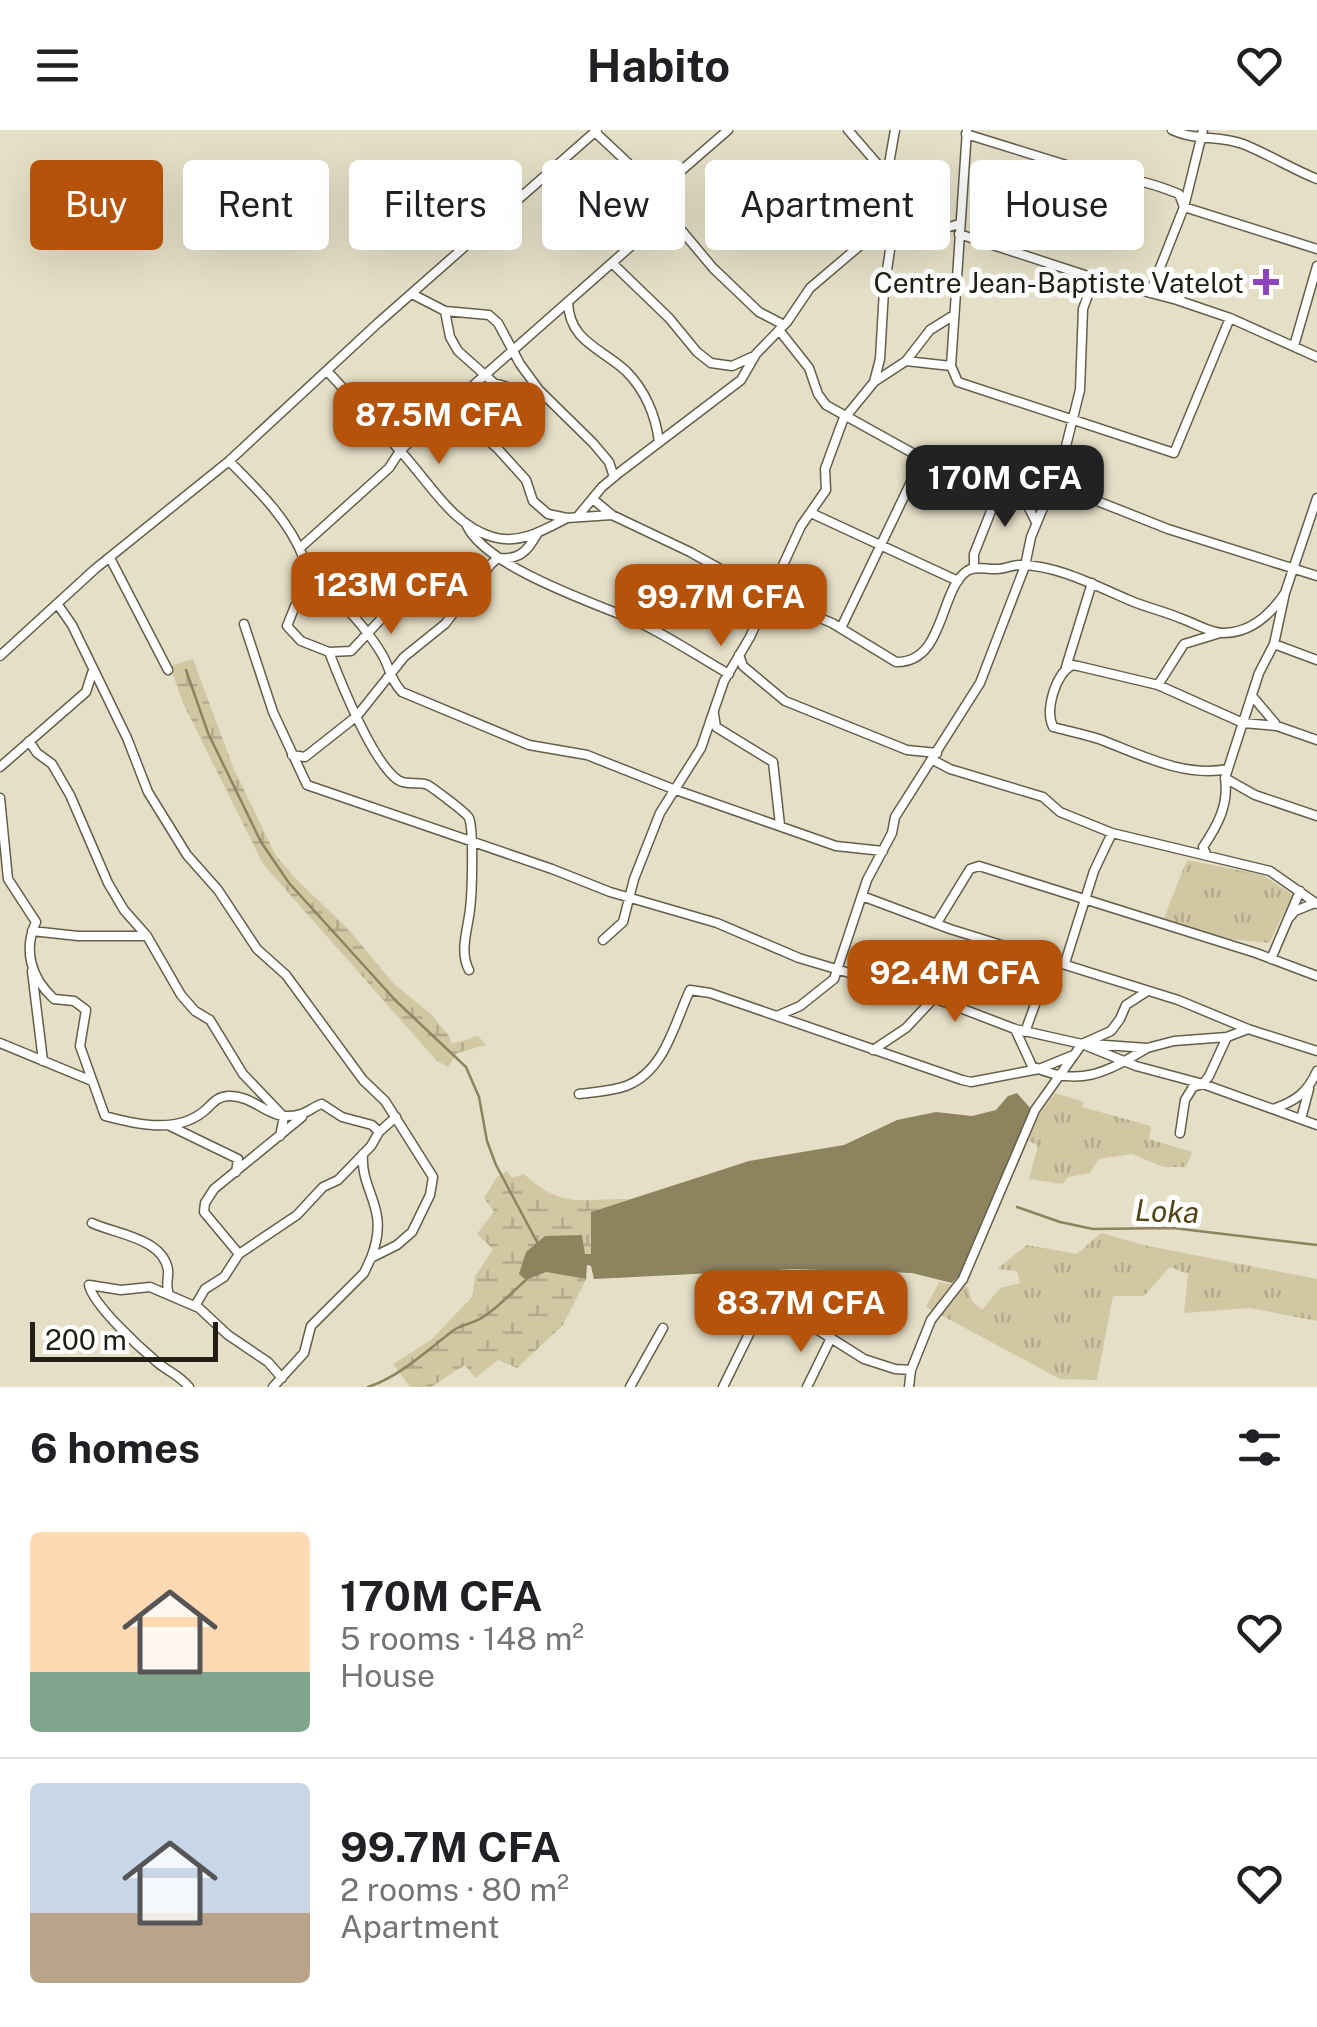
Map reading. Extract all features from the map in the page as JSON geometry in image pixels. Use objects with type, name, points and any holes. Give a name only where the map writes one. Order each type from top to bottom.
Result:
[{"type":"street","points":[[685,167],[728,130]]},
{"type":"street","points":[[848,130],[873,160]]},
{"type":"street","points":[[889,160],[895,130]]},
{"type":"street","points":[[1172,130],[1241,143],[1317,180]]},
{"type":"street","points":[[0,656],[110,558],[229,461],[279,412],[596,131],[625,160]]},
{"type":"street","points":[[1230,318],[1174,453],[958,382],[951,366],[967,132],[1108,178],[1123,176],[1154,184],[1179,194],[1184,206],[1317,249]]},
{"type":"street","points":[[1150,292],[1184,206],[1202,134]]},
{"type":"street","points":[[950,227],[1094,278],[1230,318],[1317,357]]},
{"type":"street","points":[[685,236],[745,300],[781,327],[809,368],[826,405],[922,459],[1027,504],[1036,522]]},
{"type":"street","points":[[301,551],[388,468],[400,450],[627,250]]},
{"type":"street","points":[[578,516],[614,477],[741,380],[756,354],[810,288],[855,250]]},
{"type":"street","points":[[874,382],[880,359],[890,250]]},
{"type":"street","points":[[612,263],[711,363],[732,366],[756,354]]},
{"type":"street","points":[[1294,346],[1317,266]]},
{"type":"street","points":[[777,1016],[827,987],[838,970],[862,896],[901,806],[980,683],[1026,566],[1036,522],[1054,484],[1083,367],[1083,308],[1094,278]]},
{"type":"street","points":[[412,294],[446,311],[489,314],[539,390],[609,462],[614,477]]},
{"type":"street","points":[[568,302],[578,336],[634,381],[657,420],[659,442]]},
{"type":"street","points":[[446,311],[450,337],[458,351],[494,383],[514,389],[516,400]]},
{"type":"street","points":[[603,940],[620,928],[634,878],[672,789],[701,748],[712,710],[767,595],[826,490],[826,461],[845,417],[874,382],[906,361],[930,330],[954,315]]},
{"type":"street","points":[[906,361],[951,366]]},
{"type":"street","points":[[497,448],[498,430],[516,400],[523,368]]},
{"type":"street","points":[[328,372],[472,529],[496,538],[537,534],[567,518],[612,515]]},
{"type":"street","points":[[447,411],[497,448],[526,480],[533,501],[548,514],[567,518]]},
{"type":"street","points":[[841,628],[922,459]]},
{"type":"street","points":[[229,461],[286,524],[318,578],[383,656],[402,692],[530,745],[587,755],[836,846],[883,851]]},
{"type":"street","points":[[1054,484],[1168,529],[1317,576]]},
{"type":"street","points":[[974,568],[974,554],[998,492]]},
{"type":"street","points":[[594,500],[612,515],[767,595],[841,628],[896,662],[907,662],[920,655],[932,639],[958,581],[974,568],[1026,566],[1092,583],[1133,602],[1222,633]]},
{"type":"street","points":[[1207,856],[1203,847],[1228,795],[1227,774],[1252,696],[1274,644],[1285,593],[1317,500]]},
{"type":"street","points":[[811,513],[958,581]]},
{"type":"street","points":[[465,522],[471,534],[498,558],[635,621],[729,674]]},
{"type":"street","points":[[498,558],[512,560],[528,550],[537,534]]},
{"type":"street","points":[[301,551],[315,586],[295,606],[286,626],[301,641],[329,652],[351,650],[382,618],[399,607],[395,587],[400,567]]},
{"type":"street","points":[[110,558],[168,670]]},
{"type":"street","points":[[292,755],[305,757],[357,716],[404,657],[444,624],[498,558]]},
{"type":"street","points":[[1092,583],[1050,706],[1053,727],[1096,738],[1124,752],[1227,774],[1255,796],[1317,816]]},
{"type":"street","points":[[1158,685],[1184,644],[1262,620],[1285,593]]},
{"type":"street","points":[[58,605],[127,738],[148,792],[187,855],[218,890],[256,948],[286,975],[320,1026],[396,1117],[433,1177],[433,1186],[412,1232],[372,1258]]},
{"type":"street","points":[[244,624],[256,664],[307,785],[716,922],[798,958],[934,998],[1015,1030],[1082,1044],[1147,1048]]},
{"type":"street","points":[[1274,644],[1317,660]]},
{"type":"street","points":[[329,652],[382,762],[398,780],[425,784],[462,808],[470,818],[471,908],[464,953],[469,970]]},
{"type":"street","points":[[739,655],[743,666],[785,701],[906,750],[935,756],[950,769],[1043,797],[1060,812],[1112,833],[1270,871],[1316,904]]},
{"type":"street","points":[[1066,668],[1078,666],[1158,685],[1243,723],[1278,726],[1317,740]]},
{"type":"street","points":[[0,767],[86,692],[92,669]]},
{"type":"street","points":[[1252,696],[1278,726]]},
{"type":"street","points":[[712,710],[716,727],[772,762],[780,825]]},
{"type":"street","points":[[30,741],[37,753],[52,764],[70,795],[108,883],[124,910],[147,936],[182,995],[195,1011],[210,1020],[243,1074],[284,1117]]},
{"type":"street","points":[[0,798],[8,878],[36,922],[32,931],[32,971],[43,1061]]},
{"type":"street","points":[[1025,1032],[1041,988],[1061,962],[1112,833]]},
{"type":"street","points":[[937,923],[970,869],[979,866],[1317,976]]},
{"type":"street","points":[[1271,958],[1300,891]]},
{"type":"street","points":[[862,896],[1178,1000],[1248,1029],[1317,1051]]},
{"type":"street","points":[[1286,922],[1295,911],[1316,904]]},
{"type":"street","points":[[32,931],[147,936]]},
{"type":"street","points":[[32,971],[54,999],[74,1001],[86,1010],[80,1046],[104,1116],[170,1126],[228,1152],[238,1159],[236,1172]]},
{"type":"street","points":[[580,1094],[624,1087],[648,1072],[670,1040],[690,990],[710,993],[972,1082],[1039,1069],[1071,1056]]},
{"type":"street","points":[[908,1387],[931,1320],[965,1275],[1026,1126],[1071,1056],[1082,1044],[1110,1031],[1126,1005],[1146,992]]},
{"type":"street","points":[[873,1050],[906,1028],[934,998]]},
{"type":"street","points":[[1015,1030],[1028,1060],[1059,1078],[1092,1076],[1147,1048],[1174,1041],[1227,1037],[1248,1029]]},
{"type":"street","points":[[1180,1133],[1185,1100],[1193,1087],[1203,1084],[1227,1037]]},
{"type":"street","points":[[0,1043],[92,1080]]},
{"type":"street","points":[[1082,1044],[1125,1062],[1203,1084],[1317,1125]]},
{"type":"street","points":[[1301,1119],[1317,1071]]},
{"type":"street","points":[[1273,1109],[1296,1102],[1310,1085]]},
{"type":"street","points":[[170,1126],[191,1119],[217,1098],[226,1096],[250,1100],[274,1116],[308,1112]]},
{"type":"street","points":[[239,1254],[204,1212],[204,1203],[214,1189],[322,1104],[342,1118],[372,1125],[379,1132]]},
{"type":"street","points":[[280,1136],[284,1117]]},
{"type":"street","points":[[194,1306],[205,1289],[224,1277],[239,1254],[297,1215],[323,1187],[338,1180],[396,1117]]},
{"type":"street","points":[[274,1387],[304,1354],[311,1326],[364,1272],[372,1258],[378,1240],[378,1216],[362,1166],[363,1154]]},
{"type":"street","points":[[92,1223],[132,1237],[160,1254],[168,1269],[169,1294]]},
{"type":"street","points":[[189,1387],[179,1374],[161,1366],[96,1301],[89,1284],[121,1290],[150,1287],[194,1306],[268,1362],[282,1378]]},
{"type":"street","points":[[723,1387],[752,1326],[767,1322],[807,1323],[864,1359],[911,1370]]},
{"type":"street","points":[[630,1387],[663,1328]]},
{"type":"street","points":[[806,1387],[830,1340]]},
{"type":"street","points":[[894,1369],[908,1387]]},
{"type":"green space","points":[[193,659],[233,767],[276,856],[349,930],[393,983],[432,1015],[452,1044],[478,1036],[486,1045],[457,1053],[448,1067],[436,1060],[263,864],[183,703],[170,666]]},
{"type":"green space","points":[[1187,860],[1263,875],[1293,895],[1269,943],[1231,939],[1162,923]]},
{"type":"green space","points":[[1055,1093],[1084,1102],[1082,1107],[1151,1126],[1149,1139],[1192,1152],[1186,1167],[1163,1167],[1132,1154],[1099,1159],[1090,1173],[1068,1177],[1063,1184],[1029,1179],[1038,1146],[1028,1140],[1037,1118]]},
{"type":"green space","points":[[507,1171],[512,1178],[524,1174],[550,1193],[573,1200],[630,1199],[591,1212],[591,1254],[585,1255],[582,1235],[546,1272],[586,1279],[563,1325],[517,1368],[498,1360],[475,1378],[465,1365],[431,1387],[410,1387],[393,1364],[431,1340],[472,1297],[475,1277],[493,1249],[477,1234],[494,1211],[484,1198],[497,1177]]},
{"type":"green space","points":[[1101,1233],[1317,1279],[1317,1321],[1250,1308],[1184,1313],[1188,1274],[1170,1267],[1144,1296],[1113,1296],[1097,1380],[1060,1379],[926,1307],[939,1282],[968,1287],[972,1301],[982,1310],[1000,1288],[1020,1283],[1017,1271],[997,1269],[1027,1245],[1077,1254]]},
{"type":"shaded area","points":[[1017,1093],[1031,1109],[963,1271],[952,1283],[912,1273],[795,1269],[594,1279],[591,1266],[587,1265],[586,1279],[546,1272],[526,1280],[519,1274],[526,1252],[545,1236],[582,1235],[585,1254],[591,1254],[591,1212],[749,1161],[844,1145],[897,1120],[936,1112],[972,1116],[996,1110],[1008,1096]]},
{"type":"waterway","points":[[186,670],[208,733],[261,842],[289,883],[396,1001],[466,1067],[479,1097],[496,1165],[537,1242]]},
{"type":"waterway","name":"Loka","points":[[1017,1207],[1093,1229],[1173,1228],[1317,1245]]},
{"type":"waterway","points":[[368,1387],[403,1369],[454,1330],[489,1313],[526,1280]]},
{"type":"place","name":"Centre Jean-Baptiste Vatelot","points":[[1266,282]]}]
